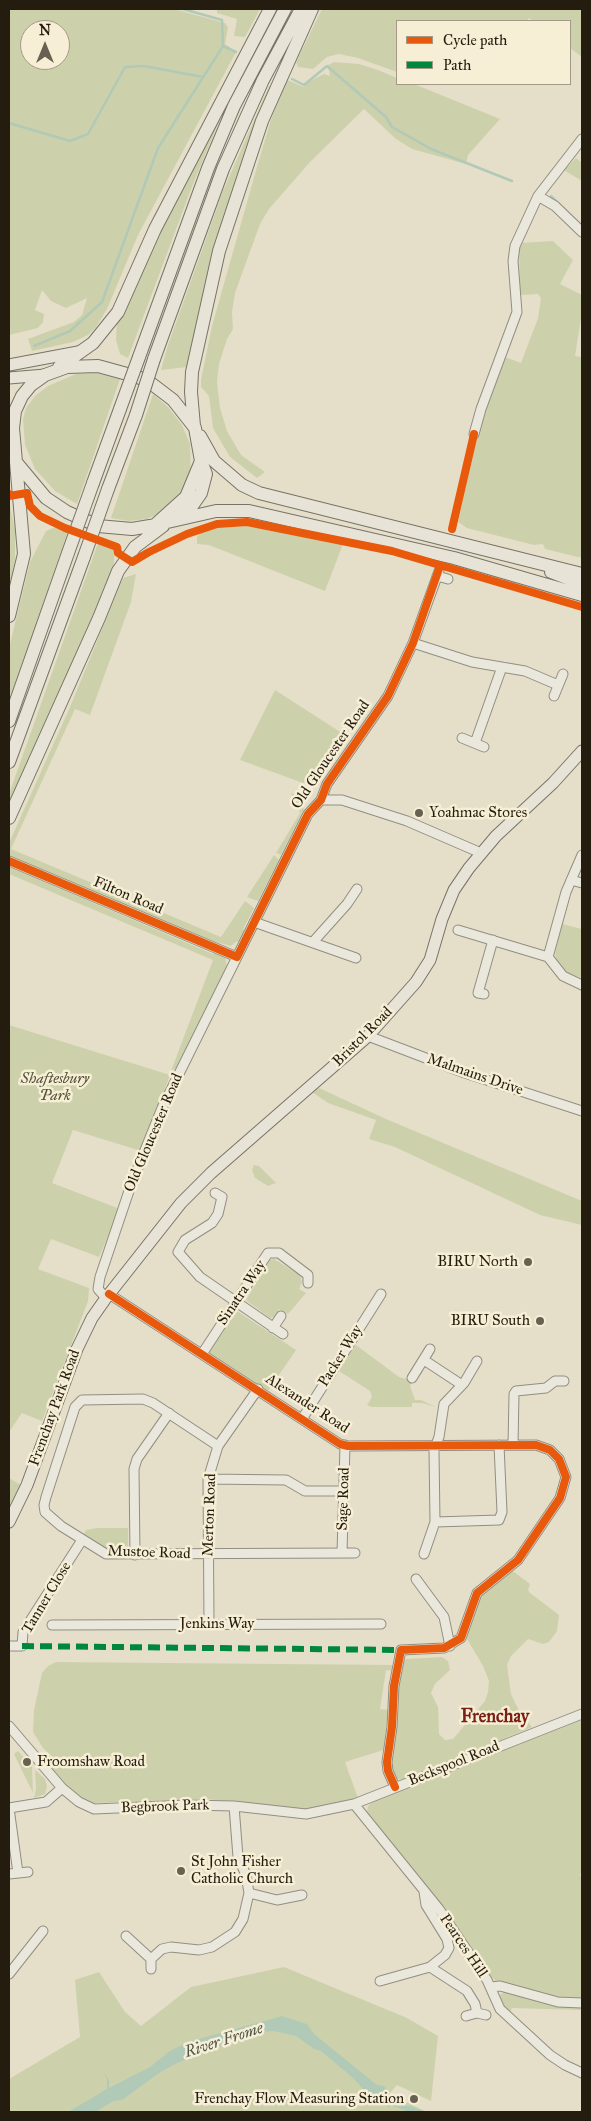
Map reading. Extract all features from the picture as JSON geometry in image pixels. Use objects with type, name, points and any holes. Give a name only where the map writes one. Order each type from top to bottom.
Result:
[{"type":"highway","points":[[9,616],[24,554],[15,461],[13,428],[15,411],[22,396],[48,374],[100,337],[118,312],[155,229],[270,9]]},
{"type":"highway","points":[[216,112],[277,9]]},
{"type":"highway","points":[[9,721],[93,483],[208,168],[234,106],[285,9]]},
{"type":"highway","points":[[9,762],[136,415],[154,359],[223,169],[263,80],[301,9]]},
{"type":"highway","points":[[9,818],[99,618],[118,571],[135,547],[192,506],[201,493],[206,474],[201,461],[195,427],[191,381],[219,251],[262,121],[312,9]]},
{"type":"highway","points":[[48,374],[80,365],[98,366],[138,376],[162,391],[195,427],[214,461],[242,485],[259,494],[580,572]]},
{"type":"highway","points":[[15,461],[46,498],[67,512],[98,526],[114,529],[132,529],[226,510],[249,510],[444,556],[582,595]]},
{"type":"highway","points":[[156,524],[186,497],[201,461]]},
{"type":"highway","points":[[526,560],[582,584]]},
{"type":"main road","points":[[9,365],[80,352]]},
{"type":"main road","points":[[9,378],[48,374]]},
{"type":"main road","points":[[9,445],[15,461]]},
{"type":"main road","name":"Bristol Road","points":[[108,1296],[182,1203],[211,1172],[368,1036],[416,982],[430,960],[442,919],[454,890],[496,836],[553,783],[582,751]]},
{"type":"main road","name":"Frenchay Park Road","points":[[9,1522],[27,1484],[74,1355],[92,1318],[108,1296]]},
{"type":"street","points":[[474,434],[481,409],[515,322],[517,312],[513,261],[515,246],[538,196],[582,139]]},
{"type":"street","points":[[538,196],[554,206],[582,232]]},
{"type":"street","name":"Old Gloucester Road","points":[[108,1296],[100,1292],[99,1282],[131,1185],[162,1108],[308,814],[321,800],[327,784],[388,696],[413,643],[438,573],[448,579]]},
{"type":"street","points":[[413,643],[472,662],[524,671],[558,685]]},
{"type":"street","points":[[475,743],[502,667]]},
{"type":"street","points":[[554,696],[562,674]]},
{"type":"street","points":[[462,738],[484,747]]},
{"type":"street","points":[[321,800],[342,800],[407,820],[481,853]]},
{"type":"street","points":[[548,957],[571,880],[582,855]]},
{"type":"street","name":"Filton Road","points":[[9,861],[237,957]]},
{"type":"street","points":[[571,880],[582,883]]},
{"type":"street","points":[[313,942],[354,893],[344,892]]},
{"type":"street","points":[[254,922],[356,958]]},
{"type":"street","points":[[458,930],[548,957],[563,976],[582,985]]},
{"type":"street","points":[[484,994],[478,993],[493,940]]},
{"type":"street","name":"Malmains Drive","points":[[368,1036],[465,1073],[582,1112]]},
{"type":"street","points":[[215,1193],[222,1197],[218,1214],[212,1223],[185,1240],[178,1252],[200,1278],[283,1334]]},
{"type":"street","name":"Sinatra Way","points":[[202,1354],[268,1254],[273,1252],[279,1253],[308,1275],[308,1283]]},
{"type":"street","name":"Packer Way","points":[[302,1419],[370,1301],[380,1294]]},
{"type":"street","name":"Alexander Road","points":[[108,1296],[258,1389],[336,1442],[345,1445],[536,1446],[555,1454],[565,1472],[565,1487],[552,1512],[518,1560],[477,1593],[466,1631],[462,1638],[450,1646]]},
{"type":"street","points":[[273,1328],[281,1316]]},
{"type":"street","points":[[412,1378],[430,1349]]},
{"type":"street","points":[[424,1360],[462,1385]]},
{"type":"street","points":[[424,1554],[435,1522],[434,1450],[437,1445],[444,1404],[462,1385],[477,1360]]},
{"type":"street","points":[[515,1445],[514,1394],[516,1391],[546,1388],[555,1381],[564,1381]]},
{"type":"street","name":"Merton Road","points":[[209,1624],[208,1479],[218,1446],[258,1389]]},
{"type":"street","name":"Mustoe Road","points":[[218,1446],[153,1402],[143,1399],[83,1400],[77,1403],[44,1505],[49,1516],[82,1540],[106,1554],[355,1553]]},
{"type":"street","points":[[135,1554],[134,1469],[137,1459],[169,1413]]},
{"type":"street","name":"Sage Road","points":[[342,1553],[342,1496],[345,1490],[345,1445]]},
{"type":"street","points":[[435,1522],[499,1520],[502,1512],[499,1445]]},
{"type":"street","points":[[208,1479],[286,1480],[305,1491],[345,1490]]},
{"type":"street","name":"Tanner Close","points":[[9,1646],[22,1646],[24,1632],[82,1540]]},
{"type":"street","points":[[395,1787],[386,1762],[392,1727],[394,1686],[401,1650],[429,1650],[450,1646],[444,1617],[416,1579]]},
{"type":"street","name":"Jenkins Way","points":[[52,1625],[382,1624]]},
{"type":"street","name":"Beckspool Road","points":[[354,1804],[582,1714]]},
{"type":"street","name":"Begbrook Park","points":[[9,1726],[62,1788],[79,1802],[98,1810],[188,1805],[234,1806],[306,1814],[354,1804]]},
{"type":"street","points":[[28,1872],[13,1873],[9,1808],[46,1802],[62,1788]]},
{"type":"street","name":"Pearces Hill","points":[[354,1804],[439,1909],[491,1987],[500,2009],[509,2019],[565,2065],[582,2073]]},
{"type":"street","points":[[151,1959],[162,1949],[171,1947],[199,1950],[212,1947],[235,1932],[246,1912],[249,1893],[246,1875],[238,1857],[234,1806]]},
{"type":"street","points":[[380,1981],[430,1967],[445,1955],[449,1948],[447,1939],[426,1905],[424,1892]]},
{"type":"street","points":[[249,1893],[276,1900],[302,1895]]},
{"type":"street","points":[[9,1974],[43,1931]]},
{"type":"street","points":[[126,1936],[151,1959],[151,1969]]},
{"type":"street","points":[[182,1959],[184,1949]]},
{"type":"street","points":[[430,1967],[467,1991],[482,2014],[466,2016]]},
{"type":"street","points":[[491,1987],[500,1986],[558,2002],[582,2003]]},
{"type":"green space","points":[[9,9],[174,9],[225,23],[228,27],[225,44],[236,52],[138,235],[107,309],[96,327],[88,335],[73,342],[32,351],[28,339],[74,322],[82,315],[87,298],[66,308],[51,301],[42,290],[35,310],[44,314],[43,322],[38,328],[9,335]]},
{"type":"green space","points":[[217,9],[260,9],[245,37],[234,36],[237,19],[217,13]]},
{"type":"green space","points":[[322,9],[582,9],[582,57],[571,49],[571,20],[532,20],[529,18],[528,20],[396,20],[396,72],[358,58],[339,54],[327,57],[313,69],[298,67],[296,62]]},
{"type":"green space","points":[[334,62],[359,64],[396,78],[396,85],[416,85],[500,119],[468,155],[466,164],[412,149],[396,139],[364,109],[310,162],[269,209],[260,224],[235,293],[232,312],[233,329],[227,339],[219,364],[217,382],[220,408],[227,431],[241,455],[265,472],[257,478],[230,457],[213,428],[209,396],[201,387],[201,380],[212,326],[272,116],[287,80],[304,87],[308,82],[324,74],[330,76],[328,65]]},
{"type":"green space","points":[[269,86],[271,87],[215,251],[187,367],[161,370],[167,348],[223,191]]},
{"type":"green space","points":[[224,110],[193,184],[128,358],[120,354],[116,340],[117,321],[165,219]]},
{"type":"green space","points":[[576,158],[582,163],[582,181],[564,170]]},
{"type":"green space","points":[[553,241],[573,260],[560,284],[582,295],[582,312],[575,356],[582,357],[582,558],[545,549],[543,544],[534,545],[467,528],[458,522],[483,412],[505,357],[521,363],[538,318],[541,298],[538,294],[520,295],[519,243]]},
{"type":"green space","points":[[96,373],[120,379],[77,504],[55,491],[35,469],[25,445],[23,419],[26,408],[35,396],[48,386],[76,374]]},
{"type":"green space","points":[[153,394],[168,407],[182,425],[190,444],[191,477],[188,486],[168,509],[147,519],[129,521],[111,518]]},
{"type":"green space","points":[[9,501],[15,530],[15,560],[9,590]]},
{"type":"green space","points":[[243,524],[343,544],[325,591],[209,545],[197,544],[197,537],[202,531],[225,525]]},
{"type":"green space","points":[[56,527],[68,531],[9,704],[9,648],[30,562],[46,531]]},
{"type":"green space","points":[[98,543],[115,548],[113,574],[9,807],[9,794]]},
{"type":"green space","points":[[136,574],[131,602],[90,715],[75,709],[11,849],[221,937],[245,901],[254,908],[243,929],[246,931],[239,943],[237,941],[231,946],[212,941],[9,856],[9,843],[70,707],[123,578]]},
{"type":"green space","points":[[275,690],[345,735],[314,780],[303,783],[240,760]]},
{"type":"green space","points":[[291,793],[299,796],[304,809],[281,855],[276,853],[300,813]]},
{"type":"green space","points":[[274,855],[279,860],[258,901],[247,897]]},
{"type":"green space","points":[[9,867],[213,954],[215,951],[225,956],[227,968],[176,1068],[171,1071],[213,960],[9,874]]},
{"type":"green space","points":[[28,873],[209,948],[205,949]]},
{"type":"green space","points":[[562,924],[582,929],[582,978],[566,972],[556,959],[555,953]]},
{"type":"green space","name":"Shaftesbury Park","points":[[9,1025],[170,1075],[141,1151],[73,1130],[52,1183],[120,1209],[99,1257],[51,1239],[38,1269],[89,1288],[88,1301],[42,1421],[22,1413],[9,1432]]},
{"type":"green space","points":[[319,1088],[386,1119],[582,1201],[582,1225],[540,1215],[395,1147],[369,1139],[376,1120],[328,1103],[312,1092]]},
{"type":"green space","points":[[254,1165],[259,1166],[276,1183],[268,1186],[255,1178],[252,1170]]},
{"type":"green space","points":[[274,1259],[300,1275],[302,1282],[299,1289],[306,1293],[288,1314],[279,1309],[275,1317],[270,1318],[246,1300],[270,1260]]},
{"type":"green space","points":[[237,1311],[296,1350],[268,1391],[209,1353]]},
{"type":"green space","points":[[356,1345],[399,1377],[406,1379],[408,1376],[413,1379],[410,1386],[415,1400],[421,1400],[436,1407],[422,1403],[412,1403],[412,1407],[371,1407],[367,1405],[372,1397],[370,1391],[339,1371]]},
{"type":"green space","points":[[9,1478],[21,1485],[9,1507]]},
{"type":"green space","points":[[128,1528],[128,1548],[107,1549],[84,1534],[86,1530]]},
{"type":"green space","points":[[510,1569],[530,1584],[528,1590],[530,1593],[559,1615],[557,1631],[549,1642],[543,1644],[528,1639],[511,1656],[507,1665],[511,1694],[520,1713],[532,1727],[403,1780],[394,1778],[391,1770],[390,1748],[345,1762],[358,1798],[324,1808],[304,1811],[207,1799],[93,1803],[75,1794],[59,1778],[46,1762],[58,1762],[43,1748],[33,1732],[34,1710],[42,1673],[48,1666],[56,1662],[395,1665],[394,1671],[386,1670],[380,1709],[389,1710],[397,1693],[403,1662],[406,1659],[442,1657],[448,1661],[450,1670],[435,1684],[431,1693],[438,1707],[439,1734],[445,1740],[453,1739],[485,1701],[488,1692],[489,1681],[483,1666],[464,1634],[475,1598]]},
{"type":"green space","points":[[582,1720],[582,1873],[580,1874],[582,1881],[582,1999],[570,2001],[498,1983],[481,1967],[367,1812],[368,1806],[374,1801]]},
{"type":"green space","points":[[18,1751],[32,1767],[33,1793],[14,1754]]},
{"type":"green space","points":[[35,1770],[45,1779],[47,1786],[45,1794],[34,1798],[36,1789]]},
{"type":"green space","points":[[284,1967],[407,2018],[438,2036],[431,2101],[397,2085],[389,2094],[427,2112],[9,2112],[9,2079],[80,2037],[75,1980],[99,1972],[125,2012],[141,2026],[191,1987]]},
{"type":"green space","points":[[505,1991],[550,2005],[582,2006],[582,2010],[512,2008],[509,2015],[500,1999],[500,1995]]},
{"type":"water","name":"River Frome","points":[[282,2016],[307,2024],[314,2034],[377,2085],[384,2086],[394,2099],[405,2106],[411,2106],[425,2112],[409,2112],[391,2105],[389,2107],[375,2102],[353,2078],[321,2051],[314,2049],[296,2036],[274,2031],[261,2032],[242,2040],[234,2040],[177,2063],[159,2073],[122,2100],[113,2101],[96,2112],[68,2112],[107,2089],[107,2079],[104,2072],[109,2080],[109,2088],[150,2067],[170,2051],[188,2042]]},
{"type":"waterway","points":[[183,9],[222,20],[223,46],[236,52]]},
{"type":"waterway","points":[[34,346],[70,331],[102,302],[158,148],[223,46]]},
{"type":"waterway","points":[[9,123],[70,141],[88,134],[125,67],[144,66],[203,77]]},
{"type":"waterway","points":[[292,79],[304,85],[327,66],[386,117],[392,127],[431,149],[512,181]]},
{"type":"waterway","points":[[551,196],[582,226]]},
{"type":"marked path","points":[[22,1646],[401,1650]]},
{"type":"cycle path","points":[[452,529],[474,434]]},
{"type":"cycle path","points":[[9,494],[9,496],[27,493],[30,506],[40,516],[65,528],[117,547],[118,553],[132,562],[187,534],[217,524],[247,522],[392,551],[582,607]]},
{"type":"cycle path","points":[[9,861],[237,957],[308,814],[321,800],[327,784],[388,696],[413,643],[440,566]]},
{"type":"cycle path","points":[[109,1294],[340,1444],[348,1446],[536,1445],[550,1450],[559,1459],[566,1477],[560,1498],[518,1560],[477,1593],[461,1638],[444,1648],[401,1650],[394,1686],[392,1727],[387,1762],[388,1771],[395,1787]]},
{"type":"place","name":"Yoahmac Stores","points":[[419,813]]},
{"type":"place","name":"BIRU North","points":[[528,1262]]},
{"type":"place","name":"BIRU South","points":[[540,1321]]},
{"type":"place","name":"Froomshaw Road","points":[[27,1762]]},
{"type":"place","name":"St John Fisher Catholic Church","points":[[181,1871]]},
{"type":"place","name":"Frenchay Flow Measuring Station","points":[[414,2099]]},
{"type":"district","name":"Frenchay","points":[[495,1718]]}]
